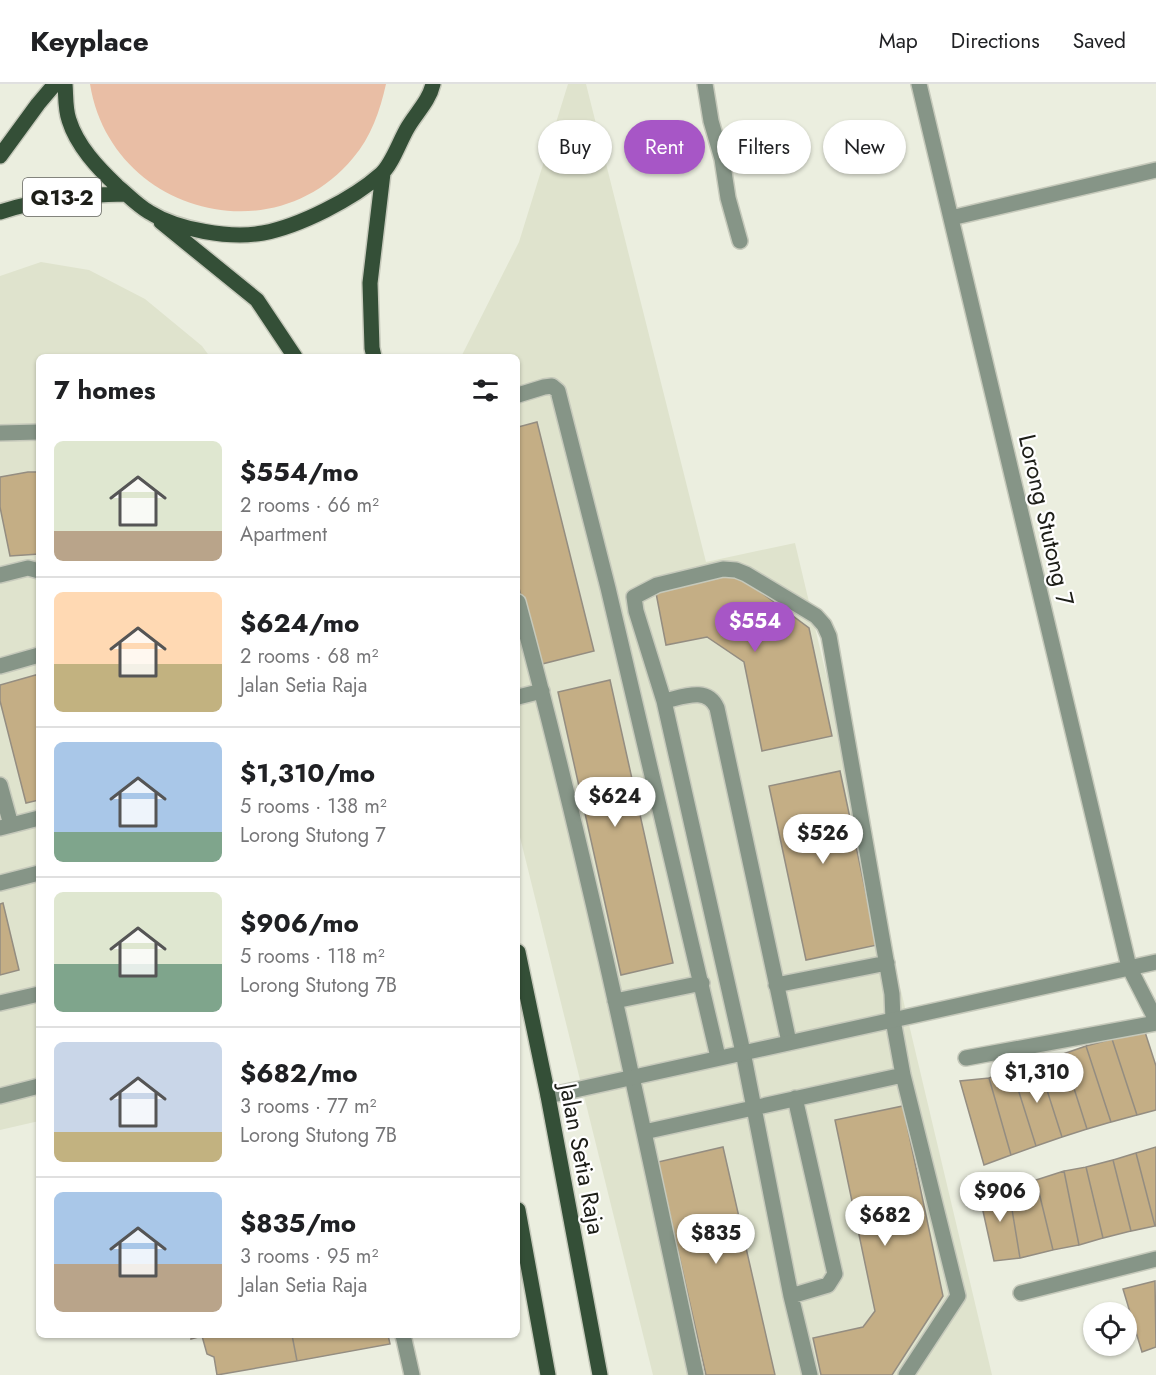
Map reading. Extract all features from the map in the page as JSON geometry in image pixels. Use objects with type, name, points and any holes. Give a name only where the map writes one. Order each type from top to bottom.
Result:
[{"type":"main road","name":"Q13-2","points":[[0,156],[55,84]]},
{"type":"main road","points":[[65,84],[69,120],[85,151],[103,173],[257,300],[293,354]]},
{"type":"main road","points":[[374,354],[370,325],[370,283],[382,173],[434,88]]},
{"type":"main road","points":[[147,211],[166,221],[198,230],[262,233],[317,214],[382,173]]},
{"type":"main road","name":"Q13-2","points":[[0,212],[43,200],[64,197],[126,194]]},
{"type":"main road","name":"Jalan Setia Raja","points":[[520,962],[548,1096],[600,1375]]},
{"type":"main road","points":[[520,1221],[548,1375]]},
{"type":"street","points":[[705,84],[711,121],[722,159],[728,198],[740,241]]},
{"type":"street","name":"Lorong Stutong 7","points":[[919,84],[1129,967],[1156,1022]]},
{"type":"street","points":[[951,218],[1156,170]]},
{"type":"street","points":[[520,394],[552,386],[558,391],[718,1057]]},
{"type":"street","points":[[0,433],[36,432]]},
{"type":"street","points":[[0,575],[28,568],[36,570]]},
{"type":"street","points":[[810,1375],[791,1296],[755,1107],[664,701],[639,626],[634,597],[657,585],[723,569],[736,570],[816,616],[824,625],[829,636],[887,963],[893,1020],[903,1075],[958,1296],[906,1375]]},
{"type":"street","points":[[520,609],[542,691],[615,1001],[696,1375]]},
{"type":"street","points":[[0,666],[36,656]]},
{"type":"street","points":[[520,696],[542,691]]},
{"type":"street","points":[[664,701],[703,694],[710,697],[717,708],[789,1042]]},
{"type":"street","points":[[0,785],[6,826],[36,819]]},
{"type":"street","points":[[0,883],[36,874]]},
{"type":"street","points":[[548,1096],[1156,962]]},
{"type":"street","points":[[776,985],[887,963]]},
{"type":"street","points":[[615,1001],[702,983]]},
{"type":"street","points":[[0,1003],[36,995]]},
{"type":"street","points":[[966,1058],[1156,1022]]},
{"type":"street","points":[[644,1132],[903,1075]]},
{"type":"street","points":[[0,1096],[36,1087]]},
{"type":"street","points":[[791,1296],[828,1285],[836,1274],[795,1098]]},
{"type":"street","points":[[1021,1293],[1156,1259]]},
{"type":"street","points":[[404,1338],[412,1375]]},
{"type":"shaded area","points":[[90,84],[386,84],[378,114],[365,141],[353,158],[319,188],[280,206],[239,211],[198,205],[160,189],[128,163],[104,127]]},
{"type":"shaded area","points":[[568,84],[586,84],[595,120],[557,120]]},
{"type":"shaded area","points":[[540,174],[609,174],[706,562],[795,543],[992,1375],[653,1375],[520,837],[520,354],[463,354],[519,242]]},
{"type":"shaded area","points":[[41,262],[89,270],[145,299],[202,346],[208,354],[36,354],[36,1122],[0,1130],[0,276]]},
{"type":"building","points":[[537,422],[594,651],[538,665],[520,592],[520,426]]},
{"type":"building","points":[[36,472],[36,554],[10,556],[0,507],[0,477]]},
{"type":"building","points":[[735,573],[809,628],[832,736],[762,751],[744,662],[707,637],[666,645],[656,593]]},
{"type":"building","points":[[36,675],[36,801],[26,803],[0,701],[0,685]]},
{"type":"building","points":[[610,680],[673,963],[621,975],[558,692]]},
{"type":"building","points":[[840,771],[877,945],[806,960],[769,786]]},
{"type":"building","points":[[3,903],[19,970],[0,975],[0,904]]},
{"type":"building","points":[[1145,1032],[1156,1066],[1156,1110],[1137,1115],[1112,1039]]},
{"type":"building","points":[[1112,1039],[1137,1115],[1111,1122],[1086,1046]]},
{"type":"building","points":[[1086,1046],[1111,1122],[1087,1129],[1063,1054]]},
{"type":"building","points":[[1063,1054],[1087,1129],[1062,1137],[1038,1062]]},
{"type":"building","points":[[1038,1062],[1062,1137],[1036,1146],[1012,1070]]},
{"type":"building","points":[[1012,1070],[1036,1146],[1011,1155],[989,1078]]},
{"type":"building","points":[[989,1078],[1011,1155],[984,1165],[960,1081]]},
{"type":"building","points":[[903,1106],[943,1296],[892,1375],[821,1375],[813,1338],[863,1327],[875,1311],[835,1120]]},
{"type":"building","points":[[723,1147],[775,1375],[706,1375],[658,1162]]},
{"type":"building","points":[[1156,1147],[1156,1226],[1155,1226],[1136,1153]]},
{"type":"building","points":[[1136,1153],[1155,1226],[1131,1231],[1113,1160]]},
{"type":"building","points":[[1113,1160],[1131,1231],[1103,1238],[1086,1167]]},
{"type":"building","points":[[1086,1167],[1103,1238],[1079,1245],[1064,1171]]},
{"type":"building","points":[[1064,1171],[1079,1245],[1053,1250],[1036,1180]]},
{"type":"building","points":[[1036,1180],[1053,1250],[1020,1258],[1008,1185]]},
{"type":"building","points":[[1008,1185],[1020,1258],[994,1261],[979,1193]]},
{"type":"building","points":[[1155,1281],[1156,1347],[1142,1352],[1137,1335],[1137,1302],[1127,1302],[1123,1289]]},
{"type":"building","points":[[203,1338],[293,1338],[297,1361],[217,1375],[214,1357],[207,1354]]},
{"type":"building","points":[[293,1338],[389,1338],[390,1344],[297,1361]]}]
